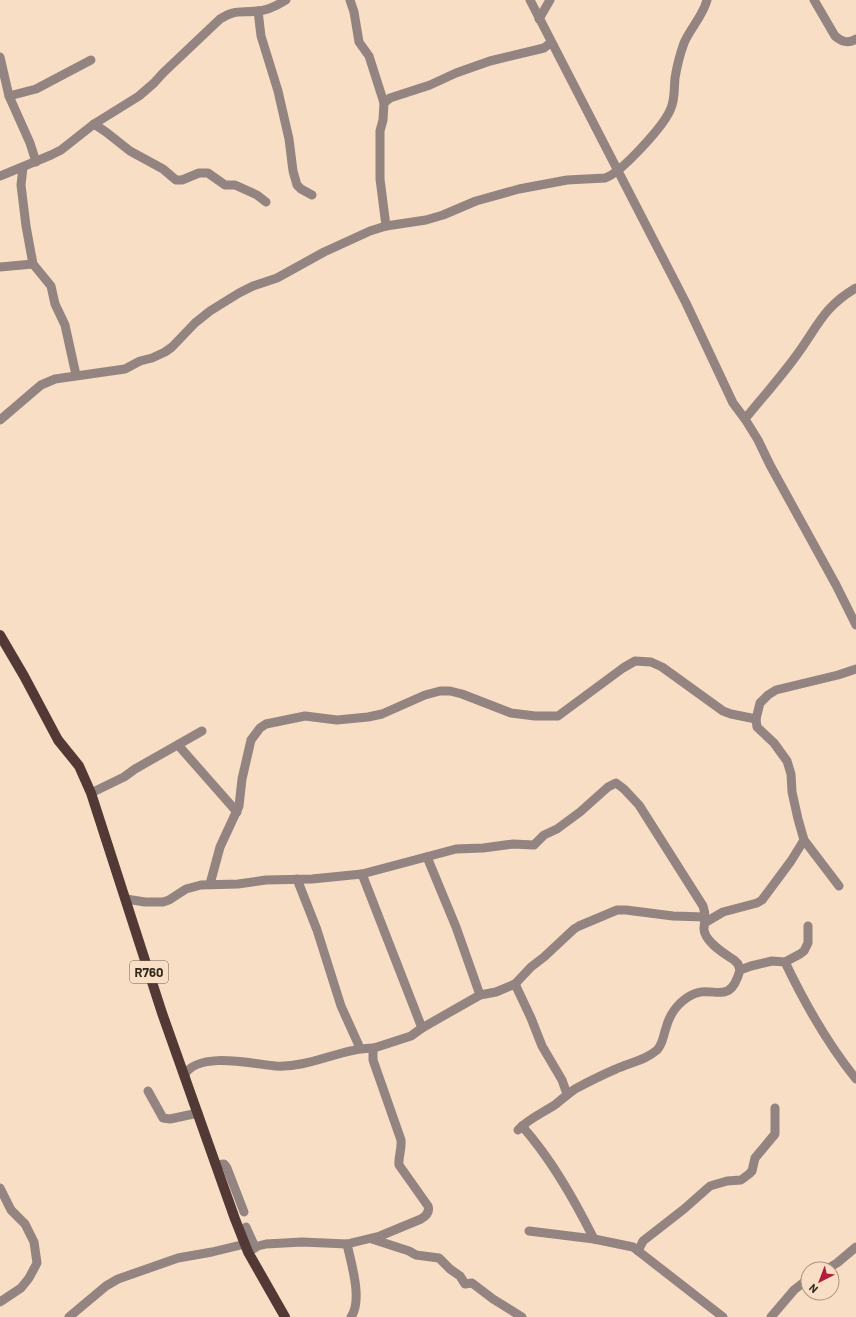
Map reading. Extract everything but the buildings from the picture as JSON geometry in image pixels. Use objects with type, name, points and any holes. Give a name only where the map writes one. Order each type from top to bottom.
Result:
[{"type":"main road","name":"R760","points":[[0,635],[58,740],[79,766],[91,792],[162,1014],[216,1165],[249,1248],[285,1317]]},
{"type":"street","points":[[0,176],[36,162],[61,150],[94,124],[127,104],[148,89],[220,19],[233,12],[258,11],[272,7],[286,0]]},
{"type":"street","points":[[350,0],[354,12],[359,42],[369,56],[384,103],[383,120],[380,131],[380,179],[386,226]]},
{"type":"street","points":[[530,0],[686,303],[733,403],[745,419],[836,585],[856,625]]},
{"type":"street","points":[[539,19],[550,0]]},
{"type":"street","points":[[0,420],[41,385],[55,379],[125,369],[140,361],[152,358],[172,347],[194,323],[239,293],[253,286],[277,278],[324,252],[370,231],[386,226],[426,220],[476,201],[519,189],[567,180],[605,178],[611,176],[618,171],[662,125],[671,109],[678,60],[688,34],[704,11],[707,0]]},
{"type":"street","points":[[814,0],[835,36],[846,42],[851,42],[856,39]]},
{"type":"street","points":[[258,11],[261,36],[278,91],[297,185],[312,196]]},
{"type":"street","points":[[384,103],[390,98],[430,85],[456,73],[490,61],[544,48],[550,44],[554,45]]},
{"type":"street","points":[[0,56],[9,96],[30,143],[36,162]]},
{"type":"street","points":[[9,96],[36,89],[91,60]]},
{"type":"street","points":[[94,124],[134,154],[163,169],[176,180],[182,180],[199,172],[208,173],[225,185],[235,185],[257,195],[266,202]]},
{"type":"street","points":[[23,167],[21,185],[26,226],[33,264],[51,286],[55,304],[65,325],[76,375]]},
{"type":"street","points":[[0,267],[33,264]]},
{"type":"street","points":[[745,419],[804,346],[822,316],[834,303],[856,288]]},
{"type":"street","points":[[210,884],[220,847],[237,812],[241,798],[242,779],[251,740],[260,728],[266,724],[305,716],[337,720],[368,718],[382,714],[425,695],[440,691],[450,691],[462,694],[511,713],[523,715],[558,716],[623,668],[635,661],[641,660],[651,662],[662,667],[723,711],[756,719]]},
{"type":"street","points":[[839,886],[804,840],[794,804],[790,768],[779,749],[757,727],[756,719],[760,703],[776,690],[838,675],[856,669]]},
{"type":"street","points":[[91,792],[124,777],[135,769],[202,731]]},
{"type":"street","points":[[178,745],[237,812]]},
{"type":"street","points":[[126,899],[145,902],[163,902],[192,886],[210,884],[238,884],[266,880],[362,874],[456,849],[483,848],[513,844],[534,845],[544,835],[558,828],[580,812],[608,787],[616,783],[624,789],[645,814],[703,906],[706,919],[705,931],[708,939],[734,960],[740,970],[737,981],[731,990],[721,993],[695,993],[681,1002],[671,1015],[661,1045],[653,1053],[586,1083],[567,1094],[520,1128],[534,1139],[559,1176],[579,1208],[594,1239]]},
{"type":"street","points":[[186,1081],[185,1074],[188,1070],[195,1066],[212,1061],[239,1061],[277,1066],[292,1065],[330,1057],[360,1048],[374,1048],[411,1036],[422,1028],[480,995],[496,992],[515,984],[574,929],[617,910],[706,919],[756,903],[762,900],[791,861],[804,840]]},
{"type":"street","points":[[427,857],[456,927],[480,995]]},
{"type":"street","points":[[362,874],[422,1028]]},
{"type":"street","points":[[297,879],[317,930],[341,1006],[360,1048]]},
{"type":"street","points":[[740,970],[772,961],[785,962],[800,954],[806,948],[808,943],[808,926]]},
{"type":"street","points":[[785,962],[804,1003],[825,1038],[856,1079]]},
{"type":"street","points":[[515,984],[542,1046],[562,1080],[567,1094]]},
{"type":"street","points":[[69,1317],[106,1286],[118,1279],[178,1258],[249,1248],[266,1244],[302,1242],[348,1244],[372,1239],[421,1219],[427,1215],[429,1210],[426,1202],[399,1165],[398,1160],[402,1152],[401,1140],[373,1060],[372,1050],[374,1048]]},
{"type":"street","points":[[148,1091],[162,1118],[170,1120],[198,1113]]},
{"type":"street","points":[[638,1251],[643,1241],[684,1209],[710,1186],[718,1183],[741,1180],[752,1171],[755,1158],[775,1134],[775,1108]]},
{"type":"street","points":[[216,1165],[224,1164],[228,1168],[244,1212]]},
{"type":"street","points":[[0,1188],[11,1210],[25,1224],[34,1242],[37,1263],[29,1278],[21,1288],[0,1302]]},
{"type":"street","points":[[246,1227],[249,1248]]},
{"type":"street","points":[[529,1231],[594,1239],[628,1246],[638,1251],[723,1317]]},
{"type":"street","points":[[372,1239],[409,1251],[416,1255],[439,1258],[460,1276],[465,1284],[472,1283],[493,1299],[522,1317]]},
{"type":"street","points":[[348,1244],[357,1295],[354,1314],[352,1317]]},
{"type":"street","points":[[839,1261],[856,1247]]},
{"type":"street","points":[[771,1317],[794,1290],[800,1285]]}]
